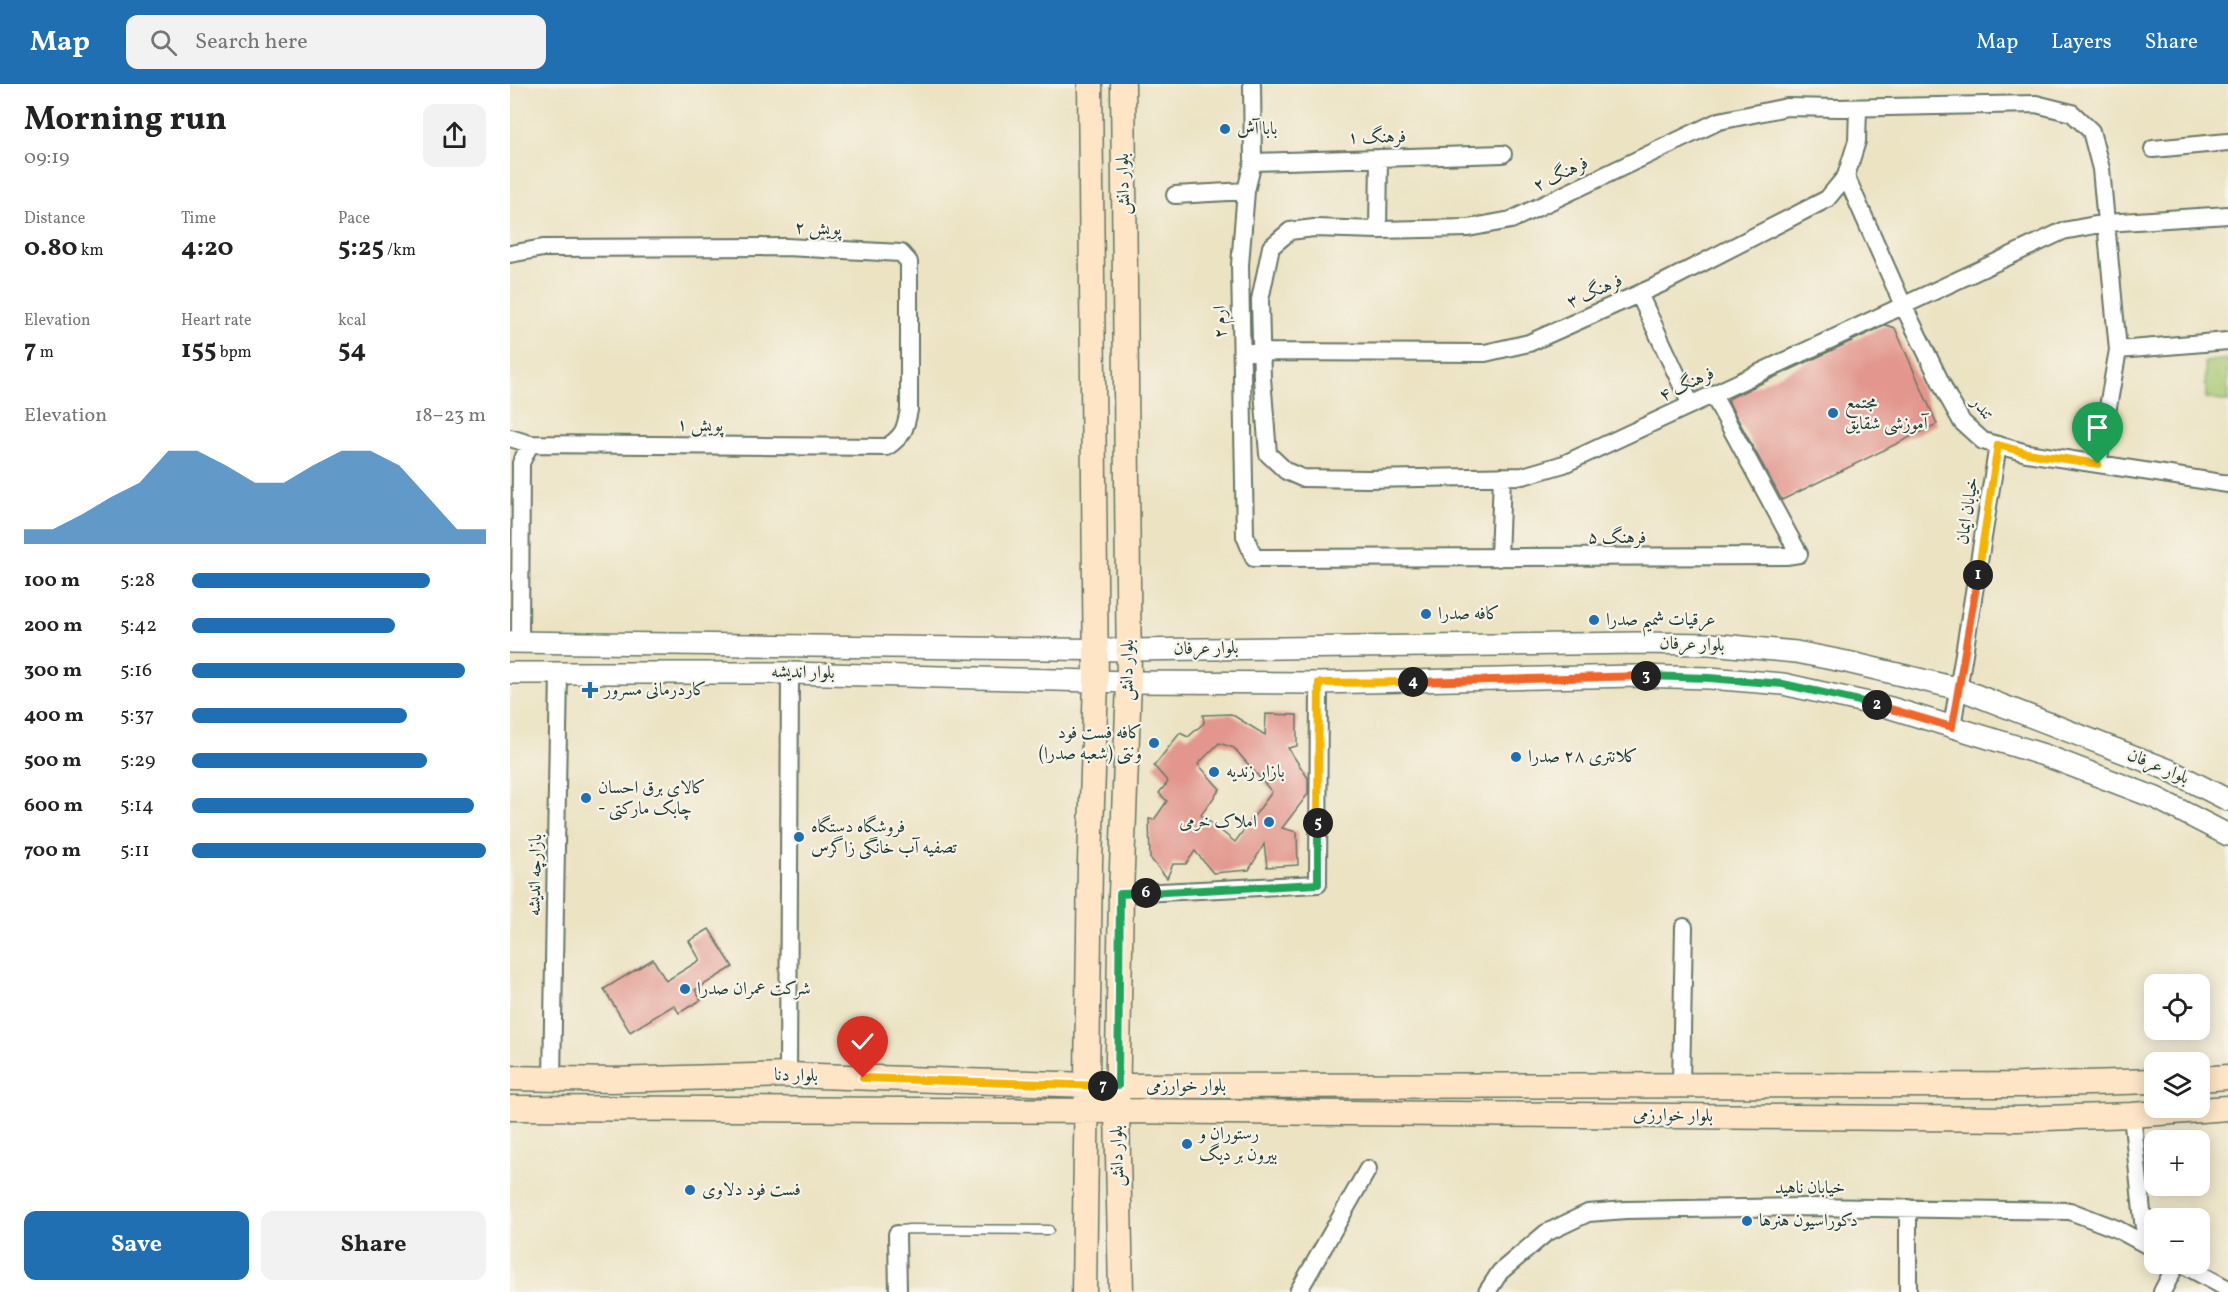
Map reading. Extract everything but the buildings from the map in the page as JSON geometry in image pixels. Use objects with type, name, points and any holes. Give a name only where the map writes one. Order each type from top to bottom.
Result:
[{"type":"main road","name":"بلوار دانش","points":[[1084,1292],[1089,862],[1096,681],[1090,84]]},
{"type":"main road","name":"بلوار دانش","points":[[1121,1292],[1118,1111],[1120,894],[1129,682],[1123,84]]},
{"type":"main road","name":"بلوار دنا","points":[[510,1078],[612,1080],[788,1075],[1118,1086]]},
{"type":"main road","points":[[2210,1078],[2228,1077]]},
{"type":"main road","name":"بلوار خوارزمی","points":[[1118,1086],[2020,1085],[2144,1081]]},
{"type":"main road","name":"بلوار دنا","points":[[510,1108],[1118,1111]]},
{"type":"main road","name":"بلوار خوارزمی","points":[[1118,1111],[2017,1119],[2132,1115],[2228,1108]]},
{"type":"street","name":"ارم ۲","points":[[1252,84],[1253,162],[1246,191],[1240,265],[1245,536],[1254,558]]},
{"type":"street","name":"فرهنگ ۲","points":[[1268,454],[1260,300],[1271,247],[1290,231],[1314,228],[1378,230],[1468,228],[1511,220],[1719,121],[1787,107],[1858,108],[2036,104],[2072,112],[2091,131],[2101,169],[2106,223]]},
{"type":"street","name":"فرهنگ ۳","points":[[1241,352],[1485,353],[1529,343],[1639,294],[1827,199],[1846,176],[1857,141],[1858,108]]},
{"type":"street","points":[[2153,149],[2228,142]]},
{"type":"street","name":"فرهنگ ۱","points":[[1253,162],[1503,154]]},
{"type":"street","points":[[1378,230],[1379,158]]},
{"type":"street","name":"تندر","points":[[1846,176],[1903,305],[1962,422],[1983,441],[2027,453],[2228,484]]},
{"type":"street","points":[[1175,195],[1246,191]]},
{"type":"street","name":"فرهنگ ۴","points":[[1268,454],[1286,471],[1302,477],[1368,479],[1523,476],[1564,464],[2063,231],[2106,223],[2228,215]]},
{"type":"street","points":[[2098,464],[2118,350],[2106,223]]},
{"type":"street","name":"پویش ۲","points":[[510,254],[543,248],[693,247],[786,247],[901,253],[909,262],[909,410],[906,428],[901,437],[887,447],[868,448]]},
{"type":"street","points":[[1639,294],[1691,405]]},
{"type":"street","points":[[2118,350],[2228,341]]},
{"type":"street","name":"فرهنگ ۵","points":[[1254,558],[1786,556],[1799,554],[1713,394]]},
{"type":"street","name":"پویش ۱","points":[[510,438],[530,444],[868,448]]},
{"type":"street","points":[[515,642],[521,463],[530,444]]},
{"type":"street","name":"خیابان ایمان","points":[[1952,727],[1998,445]]},
{"type":"street","points":[[1499,558],[1502,476]]},
{"type":"street","name":"بلوار اندیشه","points":[[515,642],[1129,650]]},
{"type":"street","name":"بلوار عرفان","points":[[1129,650],[1638,643],[1710,644],[1796,652],[1960,689],[2169,770],[2228,800]]},
{"type":"street","name":"بلوار اندیشه","points":[[510,673],[790,673],[1129,682]]},
{"type":"street","name":"بازارچه اندیشه","points":[[552,1079],[559,673]]},
{"type":"street","points":[[788,1075],[790,673]]},
{"type":"street","name":"بلوار عرفان","points":[[1129,682],[1319,683],[1635,676],[1709,678],[1783,684],[1891,708],[2044,755],[2156,798],[2228,835]]},
{"type":"street","points":[[1120,894],[1318,884],[1319,683]]},
{"type":"street","points":[[1681,1085],[1684,927]]},
{"type":"street","points":[[2132,1115],[2145,1208]]},
{"type":"street","points":[[1298,1292],[1368,1169]]},
{"type":"street","name":"خیابان ناهید","points":[[1487,1292],[1500,1272],[1546,1233],[1588,1213],[1626,1210],[1796,1207],[2070,1211],[2117,1229],[2144,1243]]},
{"type":"street","points":[[1908,1208],[1908,1292]]},
{"type":"street","points":[[897,1234],[898,1292]]},
{"type":"street","points":[[2162,1292],[2172,1274]]},
{"type":"street","points":[[2199,1274],[2228,1289]]},
{"type":"lane","points":[[897,1234],[909,1229],[1049,1230]]},
{"type":"green space","points":[[2228,359],[2228,402],[2206,398],[2205,362]]},
{"type":"place","name":"بابا آش","points":[[1225,129]]},
{"type":"place","name":"مجتمع آموزشی شقایق","points":[[1833,413]]},
{"type":"place","name":"کافه صدرا","points":[[1426,614]]},
{"type":"place","name":"عرقیات شمیم صدرا","points":[[1594,620]]},
{"type":"place","name":"کاردرمانی مسرور","points":[[590,690]]},
{"type":"place","name":"کافه فست فود ونتی (شعبه صدرا)","points":[[1154,743]]},
{"type":"place","name":"کلانتری ۲۸ صدرا","points":[[1516,757]]},
{"type":"place","name":"بازار زندیه","points":[[1214,772]]},
{"type":"place","name":"کالای برق احسان - چابک مارکتی","points":[[586,798]]},
{"type":"place","name":"املاک خرمی","points":[[1269,822]]},
{"type":"place","name":"فروشگاه دستگاه تصفیه آب خانگی زاگرس","points":[[799,837]]},
{"type":"place","name":"شرکت عمران صدرا","points":[[685,989]]},
{"type":"place","name":"رستوران و بیرون بر دیگ","points":[[1187,1144]]},
{"type":"place","name":"فست فود دلاوی","points":[[690,1190]]},
{"type":"place","name":"دکوراسیون هنرها","points":[[1747,1221]]},
{"type":"route","points":[[863,1078],[1118,1086],[1120,894],[1318,884],[1319,683],[1635,676],[1709,678],[1783,684],[1891,708],[1952,727],[1998,445],[2027,453],[2098,464]]}]
